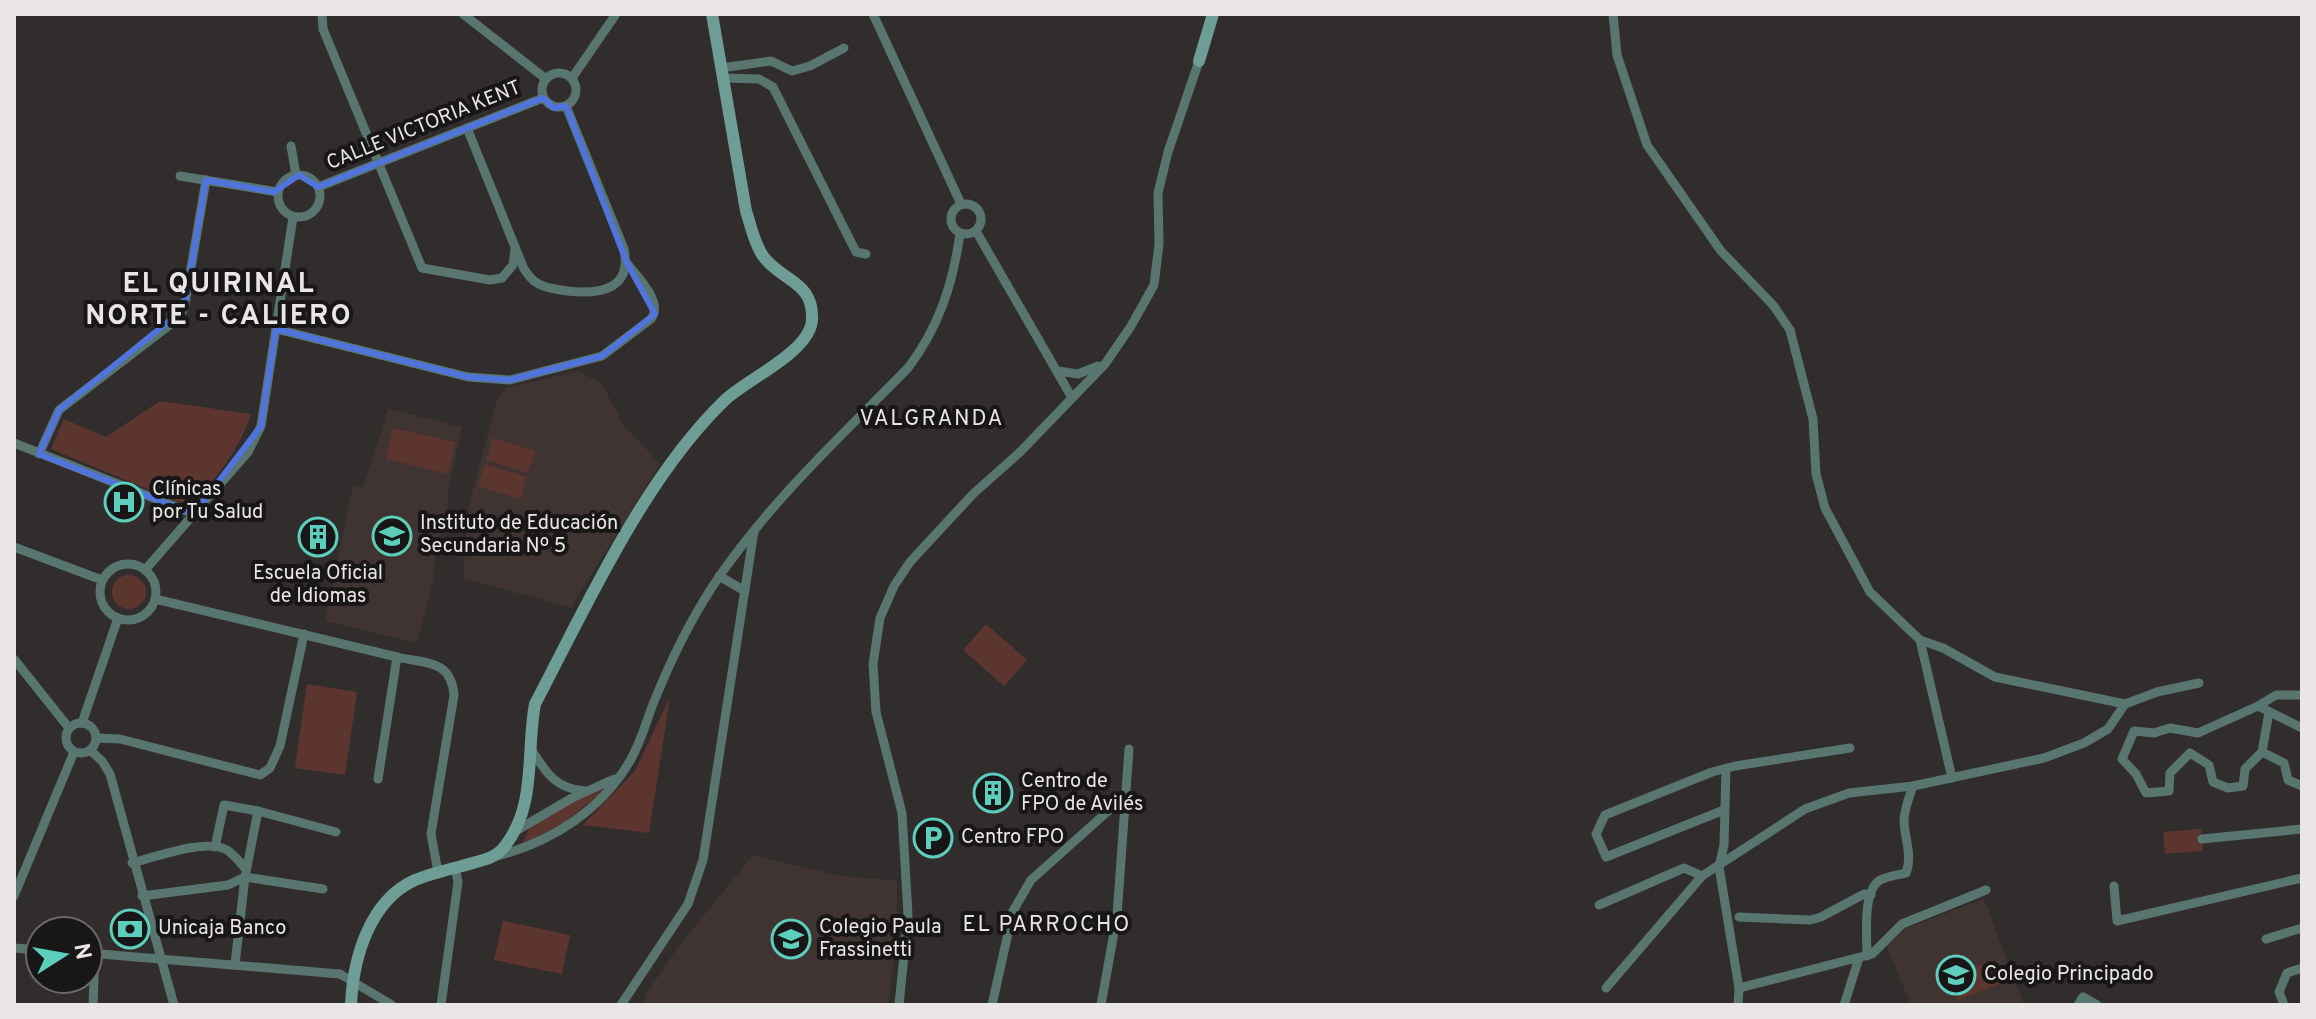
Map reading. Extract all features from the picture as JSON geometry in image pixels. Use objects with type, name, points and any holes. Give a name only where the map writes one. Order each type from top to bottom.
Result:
[{"type":"street","points":[[322,14],[323,29],[422,268],[490,280],[502,278],[513,265],[516,248]]},
{"type":"street","points":[[463,14],[546,79]]},
{"type":"street","points":[[572,78],[616,14]]},
{"type":"street","points":[[494,857],[513,834],[525,804],[530,779],[535,704],[640,509],[702,425],[724,401],[799,345],[812,325],[808,296],[764,257],[755,240],[746,211],[712,14]]},
{"type":"street","points":[[873,14],[961,204]]},
{"type":"street","points":[[899,1005],[908,915],[902,813],[876,712],[873,664],[880,618],[894,586],[910,562],[973,494],[1019,453],[1105,364],[1154,285],[1159,244],[1158,193],[1168,152],[1213,14]]},
{"type":"street","points":[[1613,14],[1617,55],[1647,145],[1721,251],[1773,305],[1790,330],[1813,419],[1816,474],[1825,508],[1870,592],[1920,640],[1943,648],[1995,677],[2125,704]]},
{"type":"street","points":[[722,73],[771,61],[792,71],[810,66],[844,48]]},
{"type":"street","points":[[557,73],[572,78],[576,92],[574,99],[566,106],[552,106],[543,98],[541,87],[546,79],[557,73]]},
{"type":"street","points":[[722,73],[759,79],[773,87],[856,252],[866,254]]},
{"type":"street","name":"CALLE VICTORIA KENT","points":[[318,187],[543,98]]},
{"type":"street","points":[[276,329],[468,377],[510,380],[602,356],[651,319],[655,314],[652,298],[627,263],[566,106]]},
{"type":"street","points":[[467,128],[524,269],[534,282],[549,289],[598,292],[624,276],[627,263]]},
{"type":"street","points":[[291,146],[296,175]]},
{"type":"street","points":[[296,175],[311,179],[318,187],[320,202],[309,215],[293,217],[281,208],[278,192],[286,179],[296,175]]},
{"type":"street","points":[[180,176],[278,192]]},
{"type":"street","points":[[39,454],[59,410],[175,321],[184,309],[206,180]]},
{"type":"street","points":[[961,204],[979,209],[982,222],[976,231],[960,233],[953,226],[952,215],[961,204]]},
{"type":"street","points":[[145,570],[248,452],[261,426],[293,217]]},
{"type":"street","points":[[976,231],[1071,396]]},
{"type":"street","points":[[351,1005],[352,980],[366,934],[387,899],[412,881],[526,849],[569,825],[606,795],[630,761],[657,693],[693,617],[719,576],[754,528],[908,368],[923,348],[937,323],[948,293],[960,233]]},
{"type":"street","points":[[1058,371],[1078,374],[1105,364]]},
{"type":"street","points":[[14,443],[194,514]]},
{"type":"street","points":[[621,1005],[688,904],[703,860],[754,528]]},
{"type":"street","points":[[14,547],[102,580]]},
{"type":"street","points":[[126,564],[145,570],[154,582],[155,599],[148,612],[127,620],[118,618],[103,606],[100,594],[102,580],[116,567],[126,564]]},
{"type":"street","points":[[719,576],[745,591]]},
{"type":"street","points":[[155,599],[446,669],[452,678],[454,695],[431,834],[438,872]]},
{"type":"street","points":[[82,723],[118,618]]},
{"type":"street","points":[[96,738],[120,739],[260,775],[270,768],[280,746],[304,634]]},
{"type":"street","points":[[1920,640],[1952,778]]},
{"type":"street","points":[[378,779],[397,657]]},
{"type":"street","points":[[14,659],[69,728]]},
{"type":"street","points":[[1606,988],[1702,876],[1805,809],[1849,793],[1913,786],[2044,758],[2084,743],[2108,729],[2125,704],[2157,692],[2199,683]]},
{"type":"street","points":[[2191,732],[2190,753],[2170,773],[2169,791],[2146,793],[2136,774],[2122,759],[2134,731],[2154,733],[2170,728],[2198,733],[2276,695],[2302,695]]},
{"type":"street","points":[[2258,706],[2302,728]]},
{"type":"street","points":[[2190,753],[2209,765],[2213,782],[2228,788],[2243,786],[2245,769],[2262,752],[2269,712]]},
{"type":"street","points":[[82,723],[92,728],[96,738],[90,750],[74,752],[65,739],[69,728],[82,723]]},
{"type":"street","points":[[530,747],[552,780],[571,790],[589,792]]},
{"type":"street","points":[[1724,810],[1606,857],[1596,834],[1605,815],[1726,769],[1781,757],[1850,748]]},
{"type":"street","points":[[1101,1005],[1117,916],[1129,749]]},
{"type":"street","points":[[90,750],[110,774],[132,863],[174,1005]]},
{"type":"street","points":[[14,896],[74,752]]},
{"type":"street","points":[[2262,752],[2284,763],[2288,780],[2302,786]]},
{"type":"street","points":[[1726,769],[1724,845],[1719,867],[1739,988],[1738,1005]]},
{"type":"street","points":[[513,834],[548,811],[617,778]]},
{"type":"street","points":[[1844,1005],[1863,957],[1866,919],[1877,881],[1906,873],[1909,864],[1904,821],[1913,786]]},
{"type":"street","points":[[992,1005],[1013,911],[1031,880],[1126,795]]},
{"type":"street","points":[[215,847],[224,805],[336,832]]},
{"type":"street","points":[[235,964],[245,872],[258,811]]},
{"type":"street","points":[[2202,839],[2302,829]]},
{"type":"street","points":[[132,863],[199,846],[215,847],[227,850],[245,872],[323,889]]},
{"type":"street","points":[[441,1005],[458,882],[455,867]]},
{"type":"street","points":[[1599,905],[1684,868],[1702,876]]},
{"type":"street","points":[[142,896],[228,885],[245,872]]},
{"type":"street","points":[[2114,886],[2117,921],[2302,878]]},
{"type":"street","points":[[1739,988],[1872,954],[1902,924],[1986,890]]},
{"type":"street","points":[[1739,917],[1810,920],[1864,894],[1871,895]]},
{"type":"street","points":[[2266,939],[2302,928]]},
{"type":"street","points":[[104,955],[340,974],[392,1005]]},
{"type":"street","points":[[2284,1005],[2279,992],[2287,973],[2302,968]]},
{"type":"street","points":[[2078,1005],[2083,997],[2097,1005]]},
{"type":"highlighted area","points":[[543,98],[554,108],[566,106],[627,263],[655,314],[602,356],[510,380],[468,377],[276,329],[261,426],[194,514],[39,454],[59,410],[184,309],[206,180],[274,192],[299,175],[318,187]]},
{"type":"shaded area","points":[[579,371],[602,384],[623,424],[660,464],[571,608],[463,578],[470,501],[498,396],[507,388]]},
{"type":"shaded area","points":[[160,401],[251,414],[227,461],[210,485],[192,502],[179,502],[51,449],[64,419],[106,437]]},
{"type":"shaded area","name":"Instituto de Educación Secundaria Nº 5","points":[[388,409],[462,427],[433,571],[435,574],[417,643],[325,621],[353,485],[363,488]]},
{"type":"shaded area","points":[[393,428],[455,442],[448,474],[386,459]]},
{"type":"shaded area","points":[[493,438],[535,451],[528,473],[486,460]]},
{"type":"shaded area","points":[[485,464],[527,477],[520,499],[478,486]]},
{"type":"shaded area","points":[[129,575],[141,580],[146,592],[141,604],[129,609],[117,604],[112,592],[117,580]]},
{"type":"shaded area","points":[[986,624],[1027,660],[1004,686],[963,650]]},
{"type":"shaded area","points":[[307,684],[357,692],[345,775],[295,768]]},
{"type":"shaded area","points":[[670,697],[649,833],[583,825],[635,771]]},
{"type":"shaded area","points":[[607,788],[565,822],[521,846],[530,827],[573,801]]},
{"type":"shaded area","points":[[2201,829],[2203,851],[2165,854],[2163,832]]},
{"type":"shaded area","name":"Colegio Paula Frassinetti","points":[[753,855],[836,875],[897,881],[897,930],[888,1005],[643,1005],[647,993],[678,947]]},
{"type":"shaded area","name":"Colegio Principado","points":[[1984,899],[2024,1005],[1911,1005],[1886,945],[1907,928]]},
{"type":"shaded area","points":[[503,921],[570,935],[562,974],[494,960]]},
{"type":"shaded area","points":[[1992,960],[2000,984],[1958,1000],[1949,976]]},
{"type":"place","name":"Clínicas por Tu Salud","points":[[124,502]]},
{"type":"place","name":"Instituto de Educación Secundaria Nº 5","points":[[392,536]]},
{"type":"place","name":"Escuela Oficial de Idiomas","points":[[318,537]]},
{"type":"place","name":"Centro de FPO de Avilés","points":[[993,793]]},
{"type":"place","name":"Centro FPO","points":[[933,838]]},
{"type":"place","name":"Unicaja Banco","points":[[130,929]]},
{"type":"place","name":"Colegio Paula Frassinetti","points":[[791,939]]},
{"type":"place","name":"Colegio Principado","points":[[1956,975]]},
{"type":"district","name":"EL QUIRINAL NORTE - CALIERO","points":[[219,301]]},
{"type":"district","name":"VALGRANDA","points":[[932,419]]},
{"type":"district","name":"EL PARROCHO","points":[[1047,925]]}]
